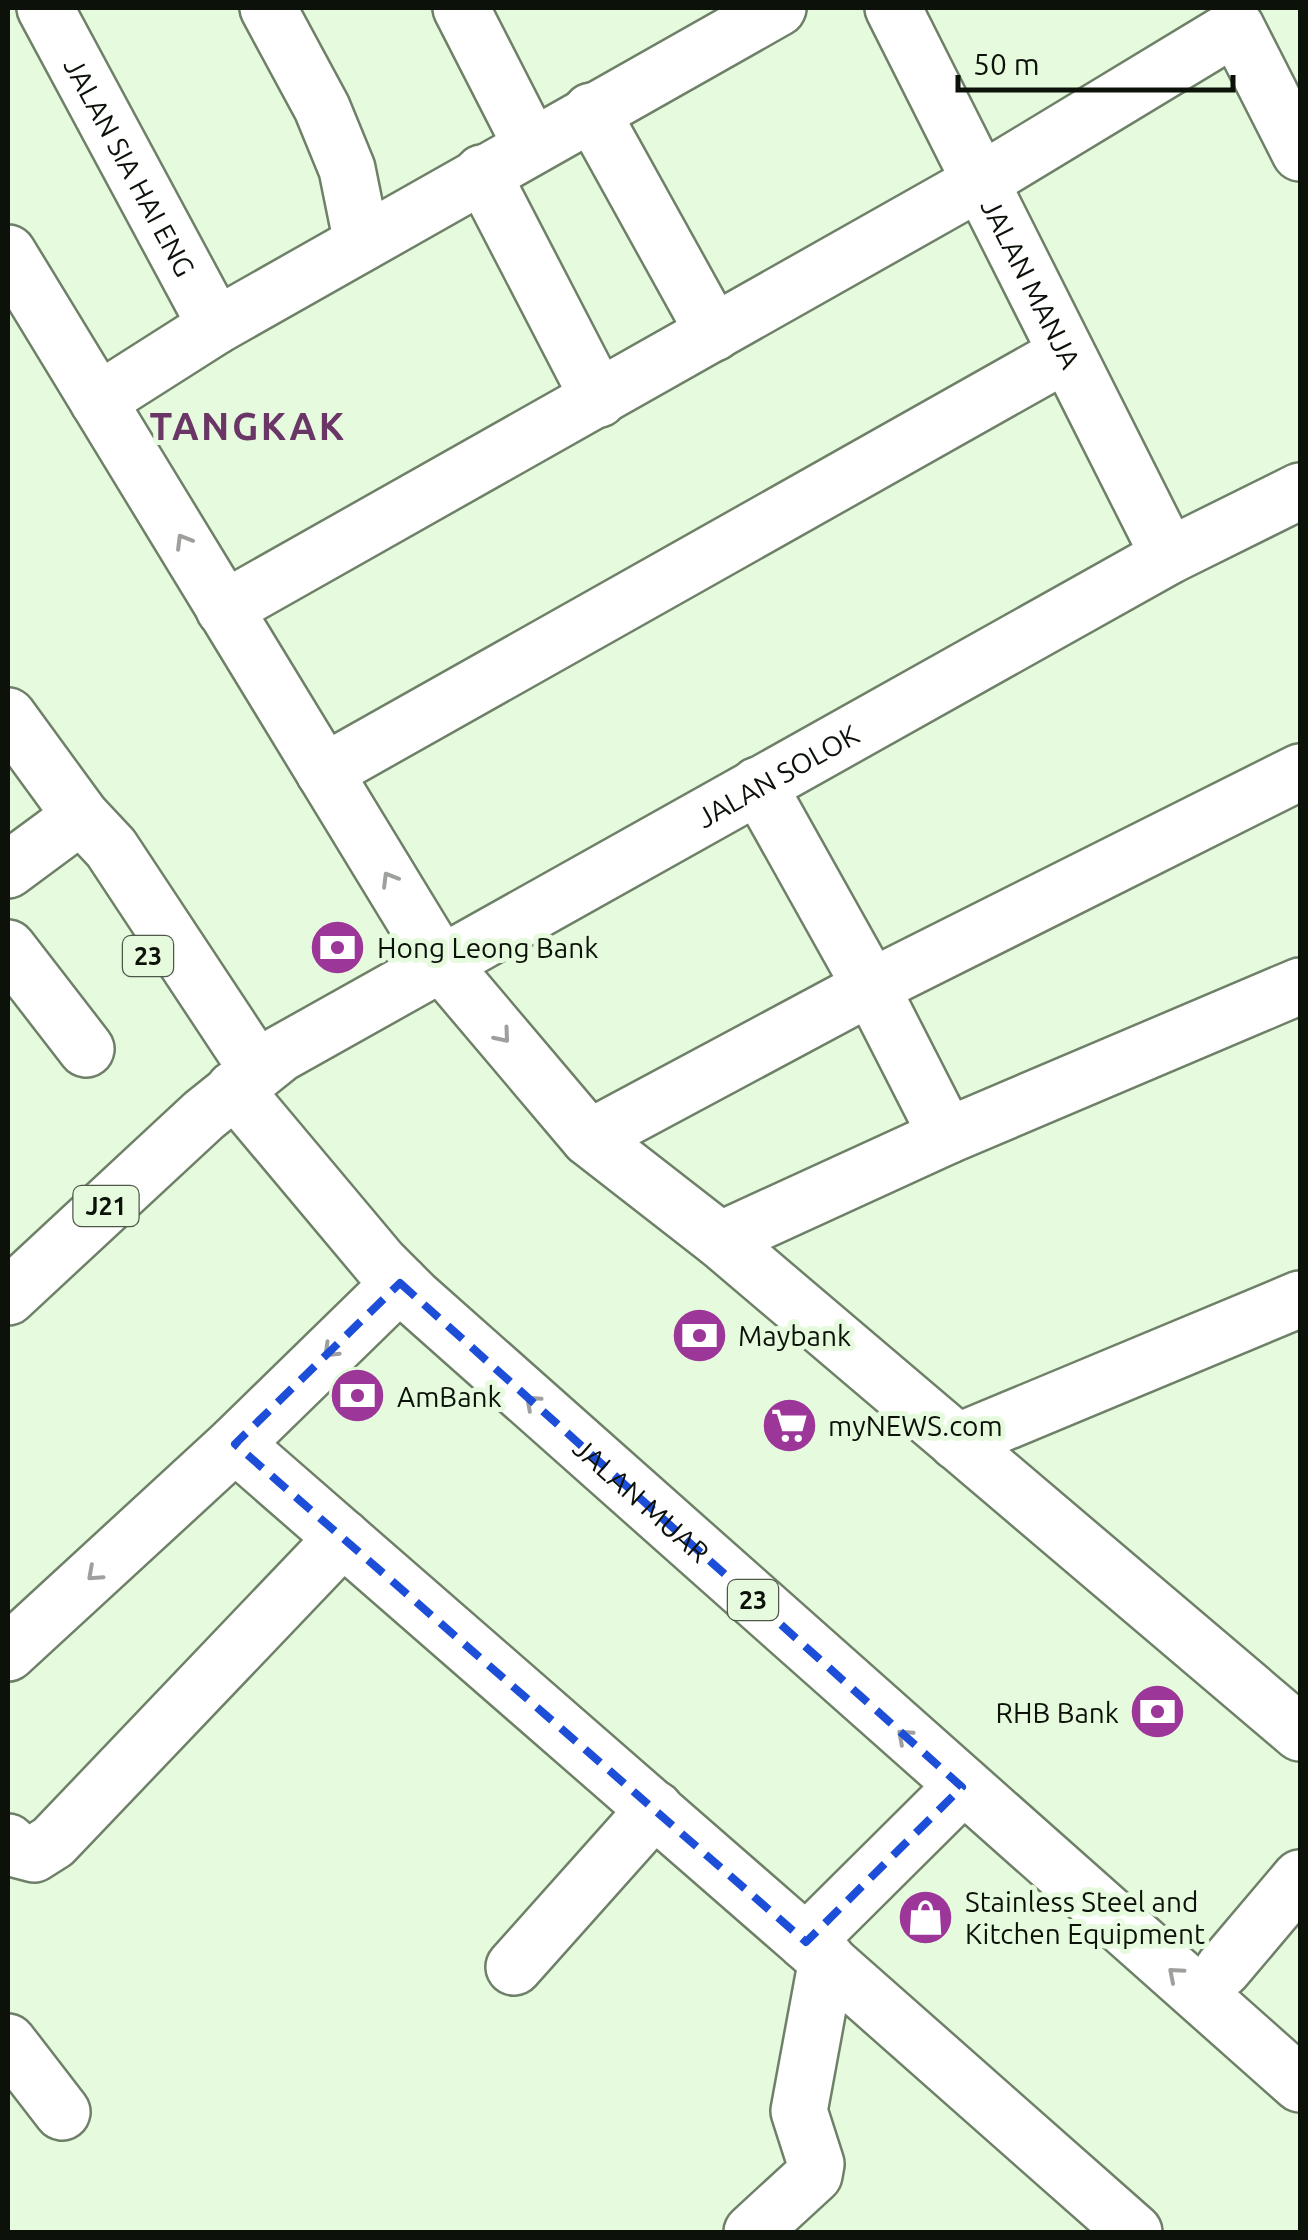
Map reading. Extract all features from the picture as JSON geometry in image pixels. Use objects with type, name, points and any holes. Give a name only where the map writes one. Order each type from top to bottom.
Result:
[{"type":"main road","name":"JALAN SIA HAI ENG","points":[[45,8],[216,326]]},
{"type":"main road","points":[[268,8],[322,108],[347,169],[362,242]]},
{"type":"main road","points":[[461,8],[532,145]]},
{"type":"main road","points":[[98,400],[216,326],[591,111],[696,27],[778,8]]},
{"type":"main road","name":"JALAN MANJA","points":[[893,8],[1168,556]]},
{"type":"main road","points":[[224,609],[980,182],[1248,17],[1300,153]]},
{"type":"main road","points":[[591,111],[714,333]]},
{"type":"main road","points":[[482,173],[599,399]]},
{"type":"main road","points":[[8,253],[440,962],[589,1138],[720,1240],[1300,1733]]},
{"type":"main road","points":[[324,772],[1066,354]]},
{"type":"main road","name":"JALAN SOLOK","points":[[246,1079],[440,962],[1168,556],[1300,491]]},
{"type":"main road","name":"23","points":[[8,716],[81,816],[111,848],[246,1079]]},
{"type":"main road","points":[[589,1138],[871,987],[1300,772]]},
{"type":"main road","points":[[758,785],[871,987],[947,1136]]},
{"type":"main road","points":[[8,870],[81,816]]},
{"type":"main road","points":[[8,948],[86,1048]]},
{"type":"main road","points":[[720,1240],[947,1136],[1300,986]]},
{"type":"main road","name":"JALAN MUAR","points":[[246,1079],[400,1283],[1300,2084]]},
{"type":"main road","name":"JALAN MUAR","points":[[246,1079],[424,1259],[1224,1969],[1300,2041]]},
{"type":"main road","name":"J21","points":[[8,1297],[246,1079]]},
{"type":"main road","points":[[8,1653],[235,1444],[400,1283]]},
{"type":"main road","points":[[957,1442],[1300,1298]]},
{"type":"main road","points":[[235,1444],[816,1951],[1120,2228]]},
{"type":"main road","points":[[8,1842],[15,1850],[34,1854],[53,1842],[342,1538]]},
{"type":"main road","points":[[752,2232],[814,2175],[816,2164],[799,2111],[816,1951],[962,1786]]},
{"type":"main road","points":[[514,1966],[655,1809]]},
{"type":"main road","points":[[1224,1969],[1300,1878]]},
{"type":"main road","points":[[8,2042],[62,2112]]},
{"type":"highlighted area","points":[[400,1283],[962,1787],[806,1942],[235,1444]]},
{"type":"place","name":"Hong Leong Bank","points":[[338,947]]},
{"type":"place","name":"Maybank","points":[[699,1335]]},
{"type":"place","name":"AmBank","points":[[358,1396]]},
{"type":"place","name":"myNEWS.com","points":[[789,1425]]},
{"type":"place","name":"RHB Bank","points":[[1158,1712]]},
{"type":"place","name":"Stainless Steel and Kitchen Equipment","points":[[926,1917]]},
{"type":"district","name":"TANGKAK","points":[[248,426]]}]
